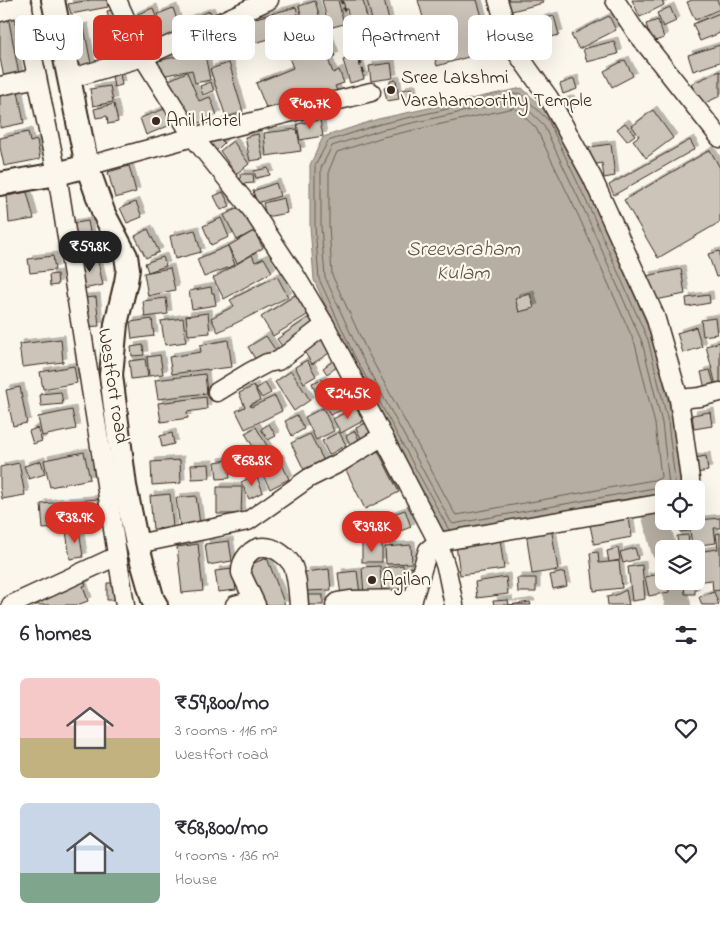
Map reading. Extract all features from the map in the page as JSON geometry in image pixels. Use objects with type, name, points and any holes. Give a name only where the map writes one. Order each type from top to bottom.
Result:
[{"type":"main road","points":[[53,0],[87,166],[104,214],[126,256],[128,269],[116,324],[110,375],[125,486],[137,544],[156,605]]},
{"type":"main road","points":[[0,184],[57,174],[87,166]]},
{"type":"street","points":[[118,0],[125,15]]},
{"type":"street","points":[[162,48],[270,0]]},
{"type":"street","points":[[498,0],[512,46],[549,98],[596,186],[655,316],[680,399],[690,480]]},
{"type":"street","points":[[615,0],[636,32],[720,138]]},
{"type":"street","points":[[0,12],[22,3]]},
{"type":"street","name":"Westfort road","points":[[22,3],[57,174],[125,605]]},
{"type":"street","points":[[69,79],[133,60]]},
{"type":"street","points":[[145,60],[192,137],[252,210],[297,278],[325,325],[438,542],[447,570],[454,605]]},
{"type":"street","points":[[0,86],[37,78]]},
{"type":"street","points":[[87,166],[192,137],[371,92]]},
{"type":"street","points":[[216,392],[250,372],[278,361],[325,325]]},
{"type":"street","points":[[680,399],[720,392]]},
{"type":"street","points":[[137,544],[248,521],[309,478],[339,463],[382,436]]},
{"type":"street","points":[[335,605],[338,602],[351,600],[413,602],[428,550],[438,542],[655,504]]},
{"type":"street","points":[[248,521],[257,548]]},
{"type":"street","points":[[235,605],[255,602],[240,567],[247,555],[257,548],[265,547],[280,552],[292,564],[297,583],[299,605]]},
{"type":"street","points":[[11,605],[117,556]]},
{"type":"path","points":[[341,0],[371,92]]},
{"type":"water","name":"Sreevaraham Kulam","points":[[522,88],[552,116],[596,209],[653,338],[673,421],[680,480],[655,480],[655,499],[446,536],[349,357],[314,280],[310,226],[310,165],[323,137],[378,119]]},
{"type":"building","points":[[90,0],[107,0],[108,7],[71,14],[68,4]]},
{"type":"building","points":[[322,0],[338,0],[343,24],[333,27],[333,15],[326,15]]},
{"type":"building","points":[[343,0],[363,0],[366,15],[348,15],[347,9],[345,9]]},
{"type":"building","points":[[367,0],[384,0],[388,15],[371,15]]},
{"type":"building","points":[[418,0],[477,0],[482,15],[468,15],[468,57],[458,60],[458,15],[422,15]]},
{"type":"building","points":[[505,0],[542,0],[543,3],[508,12]]},
{"type":"building","points":[[632,0],[662,0],[664,5],[640,17]]},
{"type":"building","points":[[692,0],[717,0],[720,9],[695,20],[687,2]]},
{"type":"building","points":[[315,1],[319,15],[301,15],[299,6]]},
{"type":"building","points":[[296,7],[298,15],[267,15]]},
{"type":"building","points":[[670,7],[676,21],[663,27],[657,13]]},
{"type":"building","points":[[153,8],[155,15],[136,15]]},
{"type":"building","points":[[173,8],[175,15],[172,15],[172,39],[162,43],[162,15],[158,14]]},
{"type":"building","points":[[119,9],[120,15],[108,15],[107,11]]},
{"type":"building","points":[[210,11],[212,15],[199,15]]},
{"type":"building","points":[[720,13],[720,33],[700,41],[693,24]]},
{"type":"building","points":[[265,15],[265,40],[255,43],[255,18]]},
{"type":"building","points":[[8,16],[19,75],[4,78],[0,58],[0,18]]},
{"type":"building","points":[[552,16],[554,16],[559,35],[552,37]]},
{"type":"building","points":[[609,16],[616,30],[579,49],[571,35]]},
{"type":"building","points":[[658,20],[664,38],[652,42],[646,24]]},
{"type":"building","points":[[83,27],[91,64],[78,66],[77,60],[83,60]]},
{"type":"building","points":[[614,41],[618,54],[587,62],[583,49]]},
{"type":"building","points":[[720,45],[720,62],[693,71],[688,55]]},
{"type":"building","points":[[172,58],[172,60],[206,60],[210,80],[195,83],[192,70],[161,76],[158,61]]},
{"type":"building","points":[[290,60],[328,60],[333,73],[339,70],[344,83],[335,86],[338,93],[314,102],[310,93],[267,110],[256,83],[293,68]]},
{"type":"building","points":[[343,60],[358,60],[364,79],[350,83]]},
{"type":"building","points":[[435,60],[458,60],[437,66]]},
{"type":"building","points":[[625,60],[633,76],[612,87],[604,71]]},
{"type":"building","points":[[229,63],[243,112],[226,117],[210,69]]},
{"type":"building","points":[[391,63],[393,78],[371,81],[369,66]]},
{"type":"building","points":[[720,71],[720,96],[701,105],[691,84]]},
{"type":"building","points":[[187,72],[199,101],[210,97],[217,115],[192,126],[180,98],[175,100],[167,81]]},
{"type":"building","points":[[120,74],[122,85],[114,87],[112,76]]},
{"type":"building","points":[[574,79],[577,89],[563,94],[560,84]]},
{"type":"building","name":"Sree Lakshmi Varahamoorthy Temple","points":[[396,80],[399,99],[387,101],[384,88],[390,87],[390,81]]},
{"type":"building","points":[[211,82],[214,91],[203,95],[200,86]]},
{"type":"building","points":[[110,86],[113,102],[93,106],[90,89]]},
{"type":"building","points":[[412,88],[414,100],[404,102],[402,90]]},
{"type":"building","points":[[18,91],[24,123],[0,128],[0,95]]},
{"type":"building","points":[[570,99],[574,108],[565,112],[561,102]]},
{"type":"building","points":[[114,104],[118,122],[108,124],[107,116],[96,118],[94,109]]},
{"type":"building","name":"Anil Hotel","points":[[167,108],[173,124],[146,135],[140,118]]},
{"type":"building","points":[[653,110],[673,138],[646,158],[633,140],[639,136],[632,126]]},
{"type":"building","points":[[320,120],[323,136],[300,140],[297,124]]},
{"type":"building","points":[[625,123],[635,135],[627,141],[617,129]]},
{"type":"building","points":[[297,129],[301,151],[266,156],[264,133]]},
{"type":"building","points":[[28,132],[30,142],[37,140],[40,159],[4,166],[0,138]]},
{"type":"building","points":[[258,134],[263,159],[250,161],[245,137]]},
{"type":"building","points":[[217,136],[224,143],[216,151],[209,144]]},
{"type":"building","points":[[690,140],[695,149],[614,195],[609,185]]},
{"type":"building","points":[[233,141],[249,164],[236,174],[220,151]]},
{"type":"building","points":[[611,144],[615,176],[604,178],[602,163],[592,165],[589,147]]},
{"type":"building","points":[[710,150],[720,168],[720,222],[658,258],[624,200]]},
{"type":"building","points":[[129,166],[136,192],[115,198],[108,172]]},
{"type":"building","points":[[268,168],[270,175],[256,178],[254,171]]},
{"type":"building","points":[[240,174],[253,174],[254,183],[241,184]]},
{"type":"building","points":[[276,183],[280,196],[257,203],[253,191]]},
{"type":"building","points":[[27,192],[34,219],[9,223],[7,196]]},
{"type":"building","points":[[223,192],[230,206],[221,210],[214,196]]},
{"type":"building","points":[[284,198],[287,213],[266,217],[263,203]]},
{"type":"building","points":[[136,202],[142,217],[127,223],[120,208]]},
{"type":"building","points":[[244,205],[257,229],[237,240],[224,215]]},
{"type":"building","points":[[221,218],[229,237],[211,245],[203,226]]},
{"type":"building","points":[[88,221],[93,248],[76,252],[70,224]]},
{"type":"building","points":[[148,229],[159,252],[146,258],[135,236]]},
{"type":"building","points":[[195,230],[201,252],[175,259],[170,236]]},
{"type":"building","points":[[254,231],[263,248],[237,263],[228,246]]},
{"type":"building","points":[[228,246],[235,265],[204,277],[197,259]]},
{"type":"building","points":[[720,251],[720,276],[716,277],[708,254]]},
{"type":"building","points":[[252,255],[255,262],[264,258],[272,272],[224,299],[213,278]]},
{"type":"building","points":[[53,256],[55,270],[30,273],[28,259]]},
{"type":"building","points":[[97,257],[103,285],[83,289],[77,261]]},
{"type":"building","points":[[163,257],[166,266],[148,272],[145,263]]},
{"type":"building","points":[[170,268],[175,290],[148,296],[144,273]]},
{"type":"building","points":[[681,269],[685,294],[651,301],[646,276]]},
{"type":"building","points":[[57,274],[58,285],[50,286],[49,275]]},
{"type":"building","points":[[277,276],[288,297],[218,332],[211,318],[234,306],[230,300]]},
{"type":"building","points":[[211,287],[216,305],[192,309],[189,291]]},
{"type":"building","points":[[300,292],[312,312],[273,336],[261,317]]},
{"type":"building","points":[[530,294],[534,308],[519,312],[515,298]]},
{"type":"building","points":[[709,295],[710,303],[687,307],[686,298]]},
{"type":"building","points":[[96,297],[99,326],[86,327],[83,298]]},
{"type":"building","points":[[166,298],[168,314],[145,317],[143,301]]},
{"type":"building","points":[[208,313],[210,333],[188,335],[186,316]]},
{"type":"building","points":[[311,316],[318,327],[285,351],[277,339]]},
{"type":"building","points":[[183,318],[186,342],[165,345],[161,321]]},
{"type":"building","points":[[715,318],[717,334],[703,336],[701,320]]},
{"type":"building","points":[[152,319],[154,336],[132,339],[130,322]]},
{"type":"building","points":[[696,327],[702,347],[683,353],[677,333]]},
{"type":"building","points":[[266,336],[276,351],[257,362],[248,347]]},
{"type":"building","points":[[321,336],[331,352],[312,364],[302,348]]},
{"type":"building","points":[[61,339],[63,362],[22,367],[19,344]]},
{"type":"building","points":[[228,340],[232,367],[172,374],[169,357],[201,352],[200,345]]},
{"type":"building","points":[[720,342],[720,388],[717,389],[706,346]]},
{"type":"building","points":[[143,345],[144,355],[132,356],[131,347]]},
{"type":"building","points":[[160,355],[163,374],[149,376],[147,357]]},
{"type":"building","points":[[145,359],[148,377],[131,379],[129,361]]},
{"type":"building","points":[[307,360],[316,376],[304,383],[295,367]]},
{"type":"building","points":[[333,361],[337,367],[327,374],[323,368]]},
{"type":"building","points":[[74,366],[77,383],[43,389],[40,372]]},
{"type":"building","points":[[710,370],[716,391],[706,393],[701,372]]},
{"type":"building","points":[[291,371],[310,400],[294,411],[275,382]]},
{"type":"building","points":[[205,374],[207,393],[158,399],[155,380]]},
{"type":"building","points":[[322,379],[328,395],[318,399],[312,383]]},
{"type":"building","points":[[265,383],[271,393],[262,398],[256,389]]},
{"type":"building","points":[[254,386],[260,400],[250,405],[251,407],[275,396],[282,411],[245,429],[236,411],[245,407],[239,393]]},
{"type":"building","points":[[20,387],[27,423],[13,426],[6,390]]},
{"type":"building","points":[[347,390],[354,405],[330,415],[324,401]]},
{"type":"building","points":[[61,392],[63,404],[41,406],[40,394]]},
{"type":"building","points":[[206,397],[207,409],[187,412],[188,418],[161,422],[158,403]]},
{"type":"building","points":[[356,407],[363,421],[341,433],[333,419]]},
{"type":"building","points":[[323,408],[334,431],[316,440],[305,417]]},
{"type":"building","points":[[72,410],[76,429],[42,436],[38,417]]},
{"type":"building","points":[[710,412],[712,426],[694,429],[692,415]]},
{"type":"building","points":[[297,415],[304,429],[292,436],[285,421]]},
{"type":"building","points":[[366,423],[371,433],[361,438],[356,428]]},
{"type":"building","points":[[269,424],[276,436],[268,440],[261,429]]},
{"type":"building","points":[[256,427],[274,458],[263,464],[245,433]]},
{"type":"building","points":[[37,428],[42,441],[33,444],[29,431]]},
{"type":"building","points":[[355,431],[359,440],[350,444],[346,436]]},
{"type":"building","points":[[339,432],[346,445],[329,455],[322,441]]},
{"type":"building","points":[[172,433],[174,444],[162,447],[160,436]]},
{"type":"building","points":[[310,434],[325,463],[305,472],[291,443]]},
{"type":"building","points":[[378,451],[399,492],[365,509],[345,468]]},
{"type":"building","points":[[84,452],[90,479],[50,487],[44,460]]},
{"type":"building","points":[[247,452],[254,466],[239,474],[232,460]]},
{"type":"building","points":[[706,456],[708,471],[691,474],[689,459]]},
{"type":"building","points":[[279,458],[289,479],[270,489],[259,468]]},
{"type":"building","points":[[180,460],[181,483],[152,485],[151,462]]},
{"type":"building","points":[[228,460],[230,478],[217,479],[215,462]]},
{"type":"building","points":[[41,461],[45,474],[29,479],[24,466]]},
{"type":"building","points":[[19,463],[25,495],[2,499],[0,467]]},
{"type":"building","points":[[209,464],[210,478],[192,479],[191,465]]},
{"type":"building","points":[[256,475],[263,492],[249,499],[241,482]]},
{"type":"building","points":[[217,487],[242,487],[241,514],[217,514]]},
{"type":"building","points":[[170,494],[173,528],[153,529],[150,496]]},
{"type":"building","points":[[196,496],[200,524],[180,527],[176,498]]},
{"type":"building","points":[[98,499],[100,515],[68,518],[69,527],[43,529],[41,504]]},
{"type":"building","points":[[405,510],[411,527],[387,536],[381,518]]},
{"type":"building","points":[[628,512],[632,537],[594,544],[589,520]]},
{"type":"building","points":[[720,518],[720,528],[714,528],[716,543],[705,544],[705,540],[691,540],[690,530],[705,530],[705,519]]},
{"type":"building","points":[[551,527],[558,570],[532,574],[526,531]]},
{"type":"building","points":[[79,529],[83,557],[70,559],[66,531]]},
{"type":"building","points":[[720,533],[720,590],[713,591],[712,580],[705,581],[705,551],[718,549],[716,534]]},
{"type":"building","points":[[688,535],[689,540],[678,540],[677,536]]},
{"type":"building","points":[[500,539],[504,569],[460,575],[456,545]]},
{"type":"building","points":[[229,541],[232,561],[208,565],[205,544]]},
{"type":"building","points":[[362,543],[382,543],[382,562],[362,562]]},
{"type":"building","points":[[198,544],[203,591],[182,593],[177,547]]},
{"type":"building","points":[[411,545],[412,563],[386,564],[385,547]]},
{"type":"building","points":[[618,548],[620,560],[609,562],[607,551]]},
{"type":"building","points":[[635,548],[638,559],[623,563],[620,552]]},
{"type":"building","points":[[598,552],[599,563],[619,561],[622,588],[594,591],[590,553]]},
{"type":"building","points":[[267,558],[285,605],[261,605],[246,566]]},
{"type":"building","points":[[403,565],[406,595],[386,598],[383,568]]},
{"type":"building","points":[[642,565],[645,599],[632,601],[628,567]]},
{"type":"building","name":"Agilan","points":[[380,566],[382,593],[364,595],[362,567]]},
{"type":"building","points":[[413,567],[416,578],[407,580],[405,568]]},
{"type":"building","points":[[233,569],[236,590],[218,592],[215,571]]},
{"type":"building","points":[[329,569],[331,590],[307,591],[305,572]]},
{"type":"building","points":[[357,571],[360,594],[341,596],[338,573]]},
{"type":"building","points":[[564,572],[567,586],[553,589],[550,575]]},
{"type":"building","points":[[655,575],[655,590],[669,590],[669,592],[649,596],[645,577]]},
{"type":"building","points":[[506,577],[508,594],[477,598],[475,582]]},
{"type":"building","points":[[83,578],[86,585],[83,586],[88,601],[77,605],[10,605]]},
{"type":"building","points":[[517,578],[536,578],[536,592],[518,592]]},
{"type":"building","points":[[107,583],[116,583],[117,600],[107,600]]},
{"type":"building","points":[[626,590],[629,605],[608,605],[607,597]]},
{"type":"building","points":[[685,590],[695,590],[695,594],[685,594]]},
{"type":"building","points":[[714,592],[719,605],[702,605],[699,597]]},
{"type":"building","points":[[305,595],[323,595],[323,605],[305,605]]},
{"type":"building","points":[[508,600],[509,605],[494,605],[493,601]]},
{"type":"building","points":[[530,602],[531,605],[509,605]]},
{"type":"waterway","points":[[652,505],[661,540]]},
{"type":"waterway","points":[[674,590],[678,605]]},
{"type":"place","name":"Sree Lakshmi Varahamoorthy Temple","points":[[391,90]]},
{"type":"place","name":"Anil Hotel","points":[[156,121]]},
{"type":"place","name":"Agilan","points":[[372,580]]}]
